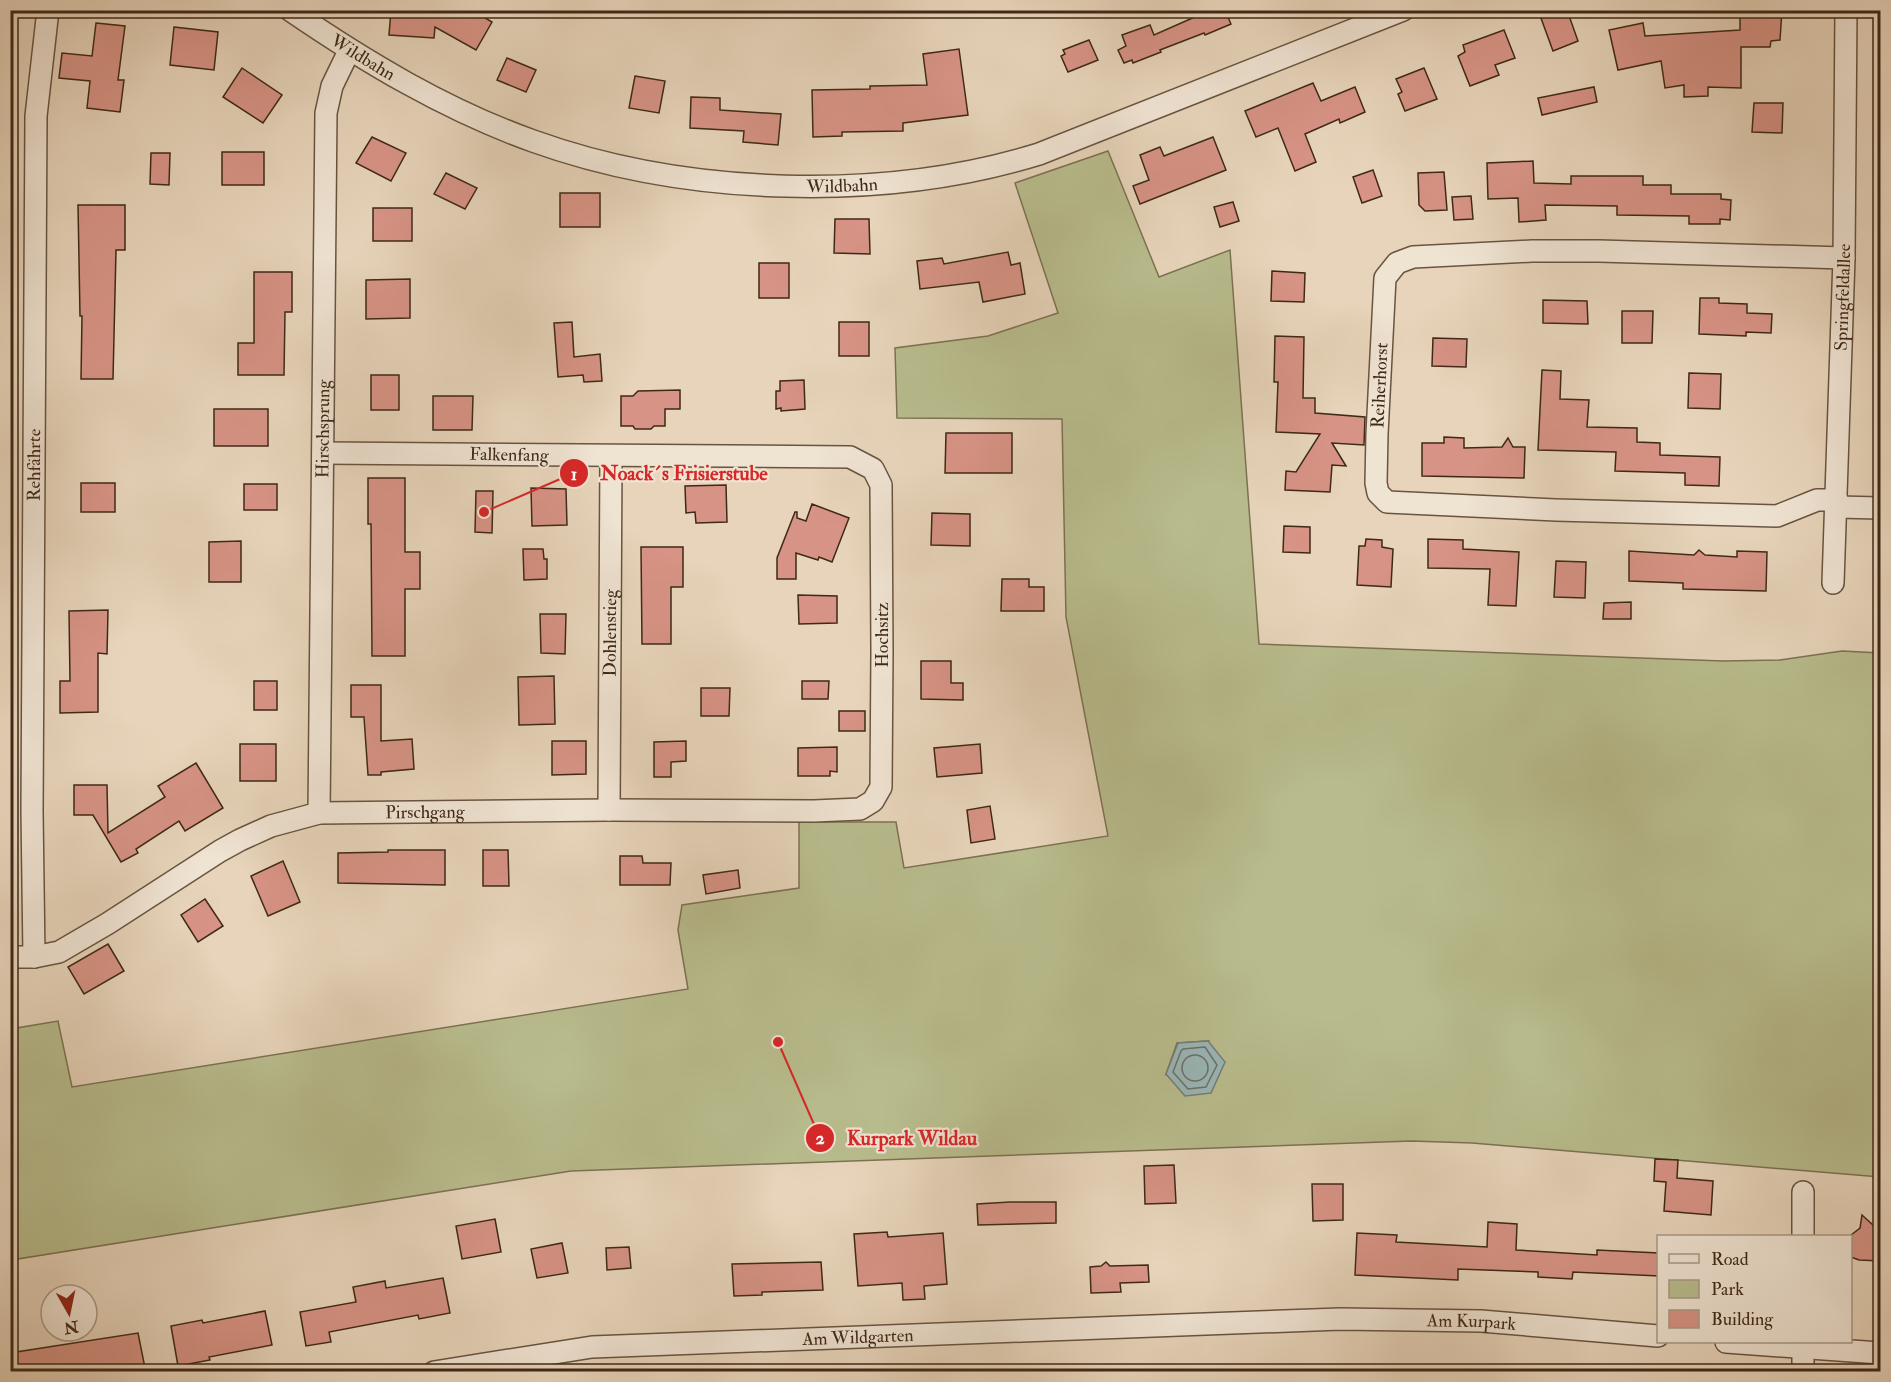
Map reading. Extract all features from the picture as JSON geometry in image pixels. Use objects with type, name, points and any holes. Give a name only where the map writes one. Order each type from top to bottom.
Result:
[{"type":"street","name":"Rehfährte","points":[[34,957],[32,904],[36,116],[48,10]]},
{"type":"street","name":"Wildbahn","points":[[290,10],[349,51],[468,113],[532,141],[595,160],[645,171],[700,179],[790,186],[843,185],[927,177],[995,166],[1039,154],[1403,10]]},
{"type":"street","name":"Springfeldallee","points":[[1833,584],[1844,258],[1846,10]]},
{"type":"street","name":"Hirschsprung","points":[[319,813],[326,113],[332,86],[349,51]]},
{"type":"street","name":"Reiherhorst","points":[[1837,503],[1817,500],[1777,516],[1474,507],[1387,502],[1378,493],[1376,483],[1377,434],[1385,278],[1397,263],[1413,257],[1523,251],[1844,258]]},
{"type":"street","name":"Falkenfang","points":[[323,453],[850,458],[873,469]]},
{"type":"street","name":"Dohlenstieg","points":[[609,810],[611,456]]},
{"type":"street","name":"Hochsitz","points":[[873,469],[881,485],[882,652],[881,787],[873,801]]},
{"type":"street","points":[[1837,503],[1881,508]]},
{"type":"street","name":"Pirschgang","points":[[10,957],[34,957],[59,952],[240,840],[271,826],[319,813],[609,810],[814,811],[860,809],[873,801]]},
{"type":"street","points":[[1803,1192],[1803,1235]]},
{"type":"street","name":"Am Kurpark","points":[[1283,1321],[1452,1320],[1657,1336]]},
{"type":"street","name":"Am Wildgarten","points":[[434,1371],[602,1347],[1283,1321]]},
{"type":"street","points":[[1764,1343],[1881,1353]]},
{"type":"street","points":[[1803,1345],[1803,1371]]},
{"type":"green space","points":[[722,11],[923,11],[906,17],[744,15]]},
{"type":"green space","points":[[1108,151],[1159,277],[1230,250],[1259,644],[1723,661],[1780,660],[1842,651],[1880,653],[1880,1177],[1472,1143],[1411,1141],[571,1171],[11,1260],[11,1029],[58,1021],[72,1087],[688,989],[678,930],[682,905],[799,888],[799,822],[896,822],[904,868],[1108,836],[1066,617],[1062,419],[897,418],[895,348],[988,336],[1058,313],[1015,183]],"holes":[[[1208,1041],[1166,1074],[1177,1043]]]},
{"type":"water","points":[[1208,1041],[1225,1062],[1211,1093],[1185,1096],[1166,1074],[1178,1043]]},
{"type":"building","points":[[391,10],[472,10],[492,22],[476,50],[435,27],[434,38],[389,35]]},
{"type":"building","points":[[1195,10],[1225,10],[1231,24],[1160,50],[1161,52],[1133,63],[1132,60],[1124,63],[1118,50],[1126,46],[1122,35],[1150,25],[1154,35],[1197,16]]},
{"type":"building","points":[[1538,10],[1567,10],[1578,41],[1553,51]]},
{"type":"building","points":[[1740,10],[1782,10],[1780,40],[1771,41],[1770,47],[1741,47],[1741,88],[1708,87],[1708,96],[1684,97],[1684,85],[1665,88],[1661,61],[1618,70],[1609,30],[1643,23],[1645,36],[1740,30]]},
{"type":"building","points":[[96,23],[125,26],[118,80],[124,80],[120,112],[87,108],[90,81],[59,78],[62,53],[92,56]]},
{"type":"building","points":[[174,27],[218,32],[214,70],[170,65]]},
{"type":"building","points":[[1504,30],[1515,58],[1495,65],[1499,75],[1470,86],[1458,56],[1465,52],[1463,45]]},
{"type":"building","points":[[1089,40],[1098,60],[1068,72],[1061,56],[1065,54],[1063,50]]},
{"type":"building","points":[[959,49],[968,115],[903,123],[903,131],[842,132],[842,136],[813,137],[812,90],[927,85],[923,54]]},
{"type":"building","points":[[507,58],[536,70],[526,92],[497,80]]},
{"type":"building","points":[[242,68],[282,95],[263,123],[223,97]]},
{"type":"building","points":[[1424,68],[1437,99],[1405,111],[1398,94],[1402,92],[1396,79]]},
{"type":"building","points":[[635,76],[665,81],[659,113],[629,108]]},
{"type":"building","points":[[1313,83],[1321,101],[1355,87],[1365,112],[1340,123],[1339,119],[1305,134],[1316,162],[1295,171],[1278,128],[1256,137],[1245,111]]},
{"type":"building","points":[[1594,87],[1597,102],[1542,115],[1538,98]]},
{"type":"building","points":[[691,97],[720,98],[720,110],[781,114],[778,145],[743,142],[744,131],[690,128]]},
{"type":"building","points":[[1754,103],[1783,103],[1782,133],[1752,132]]},
{"type":"building","points":[[372,137],[406,153],[391,181],[356,163]]},
{"type":"building","points":[[1213,137],[1226,170],[1140,204],[1133,186],[1149,180],[1140,155],[1160,147],[1164,156]]},
{"type":"building","points":[[222,152],[264,152],[264,185],[222,185]]},
{"type":"building","points":[[151,153],[170,153],[169,185],[150,184]]},
{"type":"building","points":[[1533,161],[1534,183],[1571,184],[1571,176],[1643,176],[1643,185],[1671,185],[1671,194],[1721,194],[1721,199],[1731,200],[1730,220],[1720,219],[1720,224],[1689,224],[1689,216],[1617,215],[1617,206],[1545,205],[1546,220],[1519,222],[1518,198],[1488,199],[1487,163]]},
{"type":"building","points":[[1373,170],[1382,196],[1362,203],[1353,177]]},
{"type":"building","points":[[1444,172],[1447,210],[1425,211],[1419,205],[1418,173]]},
{"type":"building","points":[[446,173],[477,188],[465,209],[434,194]]},
{"type":"building","points":[[560,193],[600,193],[600,227],[560,227]]},
{"type":"building","points":[[1471,196],[1473,219],[1454,220],[1452,197]]},
{"type":"building","points":[[1233,202],[1239,221],[1220,227],[1214,207]]},
{"type":"building","points":[[78,205],[125,205],[125,250],[116,250],[113,379],[81,379],[82,316],[80,316]]},
{"type":"building","points":[[373,208],[412,208],[412,241],[373,241]]},
{"type":"building","points":[[835,219],[869,219],[870,254],[834,253]]},
{"type":"building","points":[[1008,252],[1011,265],[1020,263],[1025,294],[983,302],[979,282],[920,289],[917,261],[942,258],[944,264]]},
{"type":"building","points":[[759,263],[789,263],[789,298],[759,298]]},
{"type":"building","points":[[1272,271],[1305,273],[1304,302],[1271,301]]},
{"type":"building","points":[[254,272],[292,272],[292,312],[285,312],[284,375],[238,375],[238,343],[254,343]]},
{"type":"building","points":[[410,279],[410,318],[366,319],[366,280]]},
{"type":"building","points":[[1700,298],[1719,298],[1719,303],[1747,304],[1747,313],[1772,314],[1771,333],[1746,332],[1746,336],[1699,334]]},
{"type":"building","points":[[1543,300],[1587,301],[1588,324],[1543,323]]},
{"type":"building","points":[[1622,311],[1653,311],[1652,343],[1622,343]]},
{"type":"building","points":[[572,322],[574,357],[600,354],[602,381],[584,382],[583,375],[558,377],[554,323]]},
{"type":"building","points":[[839,322],[869,322],[869,356],[839,356]]},
{"type":"building","points":[[1275,336],[1304,337],[1303,398],[1315,398],[1315,413],[1365,417],[1364,445],[1332,443],[1346,466],[1332,465],[1330,492],[1285,490],[1286,471],[1296,472],[1320,434],[1276,432],[1278,382],[1274,382]]},
{"type":"building","points":[[1433,338],[1467,339],[1466,367],[1432,366]]},
{"type":"building","points":[[1542,370],[1561,371],[1560,399],[1589,400],[1587,427],[1637,428],[1637,442],[1660,443],[1660,455],[1720,457],[1719,486],[1685,485],[1685,473],[1615,471],[1616,452],[1538,450]]},
{"type":"building","points":[[1689,373],[1721,374],[1720,409],[1688,408]]},
{"type":"building","points":[[371,375],[399,375],[399,410],[371,410]]},
{"type":"building","points":[[804,380],[805,409],[781,411],[781,408],[776,409],[776,391],[780,391],[780,381]]},
{"type":"building","points":[[680,390],[680,409],[665,409],[665,426],[635,429],[633,426],[621,426],[621,396],[633,396],[638,391]]},
{"type":"building","points":[[433,396],[473,396],[472,430],[433,430]]},
{"type":"building","points":[[214,409],[268,409],[268,446],[214,446]]},
{"type":"building","points":[[946,433],[1012,433],[1012,473],[945,473]]},
{"type":"building","points":[[1444,437],[1464,438],[1464,448],[1502,447],[1508,438],[1513,447],[1525,447],[1524,478],[1422,476],[1422,443],[1444,443]]},
{"type":"building","points":[[368,478],[405,478],[405,552],[420,552],[420,589],[405,589],[405,656],[372,656],[371,524],[368,524]]},
{"type":"building","points":[[81,483],[115,483],[115,512],[81,512]]},
{"type":"building","points":[[244,484],[277,484],[277,510],[244,510]]},
{"type":"building","points":[[726,485],[727,522],[696,523],[695,512],[686,513],[685,486]]},
{"type":"building","points":[[531,488],[566,489],[567,525],[532,526]]},
{"type":"building","points":[[476,491],[493,491],[492,533],[475,532]]},
{"type":"building","points":[[812,504],[849,518],[832,562],[796,553],[796,579],[777,579],[777,558],[795,512],[797,512],[797,518],[806,521]]},
{"type":"building","points":[[932,513],[970,514],[970,546],[931,545]]},
{"type":"building","points":[[1284,526],[1310,527],[1310,553],[1283,552]]},
{"type":"building","points":[[1366,539],[1382,540],[1382,547],[1393,549],[1391,587],[1357,585],[1359,546],[1365,546]]},
{"type":"building","points":[[1428,539],[1463,540],[1463,549],[1519,552],[1516,606],[1488,605],[1490,569],[1428,568]]},
{"type":"building","points":[[241,541],[241,582],[209,582],[209,542]]},
{"type":"building","points":[[641,547],[683,547],[683,587],[671,587],[671,644],[642,644]]},
{"type":"building","points":[[523,549],[543,549],[544,559],[547,559],[547,579],[524,580]]},
{"type":"building","points":[[1699,550],[1705,555],[1737,557],[1737,551],[1767,552],[1766,591],[1683,589],[1683,583],[1629,581],[1629,551],[1694,555]]},
{"type":"building","points":[[1556,561],[1586,562],[1585,598],[1554,597]]},
{"type":"building","points":[[1002,579],[1029,579],[1029,587],[1044,587],[1044,611],[1001,611]]},
{"type":"building","points":[[798,595],[837,596],[837,623],[799,624]]},
{"type":"building","points":[[1631,602],[1631,619],[1603,619],[1604,603]]},
{"type":"building","points":[[108,610],[107,654],[98,653],[98,712],[60,713],[60,681],[70,681],[69,611]]},
{"type":"building","points":[[540,614],[566,614],[565,654],[541,653]]},
{"type":"building","points":[[921,661],[951,661],[951,683],[963,683],[963,700],[921,699]]},
{"type":"building","points":[[554,676],[555,724],[519,725],[518,677]]},
{"type":"building","points":[[254,681],[277,681],[277,710],[254,710]]},
{"type":"building","points":[[802,681],[829,681],[828,699],[802,699]]},
{"type":"building","points":[[351,685],[381,685],[381,741],[412,739],[414,769],[368,775],[364,717],[351,717]]},
{"type":"building","points":[[701,688],[730,688],[729,716],[701,716]]},
{"type":"building","points":[[839,711],[865,711],[865,731],[839,731]]},
{"type":"building","points":[[552,741],[586,741],[586,774],[552,775]]},
{"type":"building","points":[[686,741],[686,761],[671,762],[671,777],[654,777],[654,742]]},
{"type":"building","points":[[240,744],[276,744],[276,781],[240,781]]},
{"type":"building","points":[[980,744],[982,773],[937,777],[934,748]]},
{"type":"building","points":[[837,747],[837,772],[830,771],[830,776],[798,776],[798,748]]},
{"type":"building","points":[[196,763],[223,808],[185,831],[179,821],[136,849],[138,853],[121,862],[93,815],[74,815],[74,785],[107,785],[108,833],[165,797],[158,786]]},
{"type":"building","points":[[990,806],[995,839],[971,843],[967,810]]},
{"type":"building","points":[[388,850],[445,850],[445,885],[338,883],[338,853],[388,852]]},
{"type":"building","points":[[483,850],[508,850],[509,886],[483,886]]},
{"type":"building","points":[[620,856],[642,856],[643,863],[671,863],[670,885],[620,885]]},
{"type":"building","points":[[283,861],[300,902],[268,916],[251,876]]},
{"type":"building","points":[[738,870],[740,888],[706,894],[703,875]]},
{"type":"building","points":[[205,899],[223,926],[198,942],[181,915]]},
{"type":"building","points":[[108,944],[124,971],[84,994],[68,967]]},
{"type":"building","points":[[1655,1159],[1678,1160],[1677,1178],[1713,1181],[1711,1215],[1664,1211],[1666,1182],[1654,1181]]},
{"type":"building","points":[[1174,1165],[1176,1203],[1145,1204],[1144,1166]]},
{"type":"building","points":[[1312,1184],[1343,1184],[1343,1220],[1313,1221]]},
{"type":"building","points":[[1056,1202],[1056,1223],[978,1225],[977,1204]]},
{"type":"building","points":[[1862,1215],[1873,1225],[1881,1226],[1881,1261],[1852,1257],[1851,1235],[1860,1228]]},
{"type":"building","points":[[495,1219],[501,1252],[462,1259],[456,1226]]},
{"type":"building","points":[[1488,1222],[1517,1224],[1516,1250],[1597,1255],[1597,1250],[1657,1253],[1657,1276],[1573,1272],[1572,1279],[1538,1277],[1538,1272],[1458,1269],[1458,1280],[1355,1275],[1357,1233],[1397,1235],[1396,1242],[1487,1247]]},
{"type":"building","points":[[887,1232],[888,1237],[943,1233],[947,1284],[924,1286],[925,1299],[903,1300],[902,1283],[858,1286],[854,1234]]},
{"type":"building","points":[[562,1243],[568,1273],[537,1278],[531,1249]]},
{"type":"building","points":[[629,1247],[631,1268],[607,1270],[606,1248]]},
{"type":"building","points":[[821,1262],[823,1290],[762,1292],[762,1295],[734,1296],[732,1264]]},
{"type":"building","points":[[1106,1262],[1110,1266],[1148,1265],[1149,1282],[1120,1283],[1121,1292],[1091,1293],[1090,1267],[1101,1266]]},
{"type":"building","points":[[443,1278],[450,1313],[419,1319],[418,1315],[329,1332],[331,1342],[306,1346],[300,1312],[356,1302],[353,1287],[385,1281],[386,1288]]},
{"type":"building","points":[[265,1311],[272,1345],[209,1357],[210,1360],[178,1366],[171,1326],[202,1320],[203,1323]]},
{"type":"building","points":[[138,1333],[145,1368],[129,1371],[10,1371],[10,1353],[74,1343],[99,1343],[99,1339]]},
{"type":"place","name":"Noack´s Frisierstube","points":[[484,512]]},
{"type":"place","name":"Kurpark Wildau","points":[[778,1042]]}]
